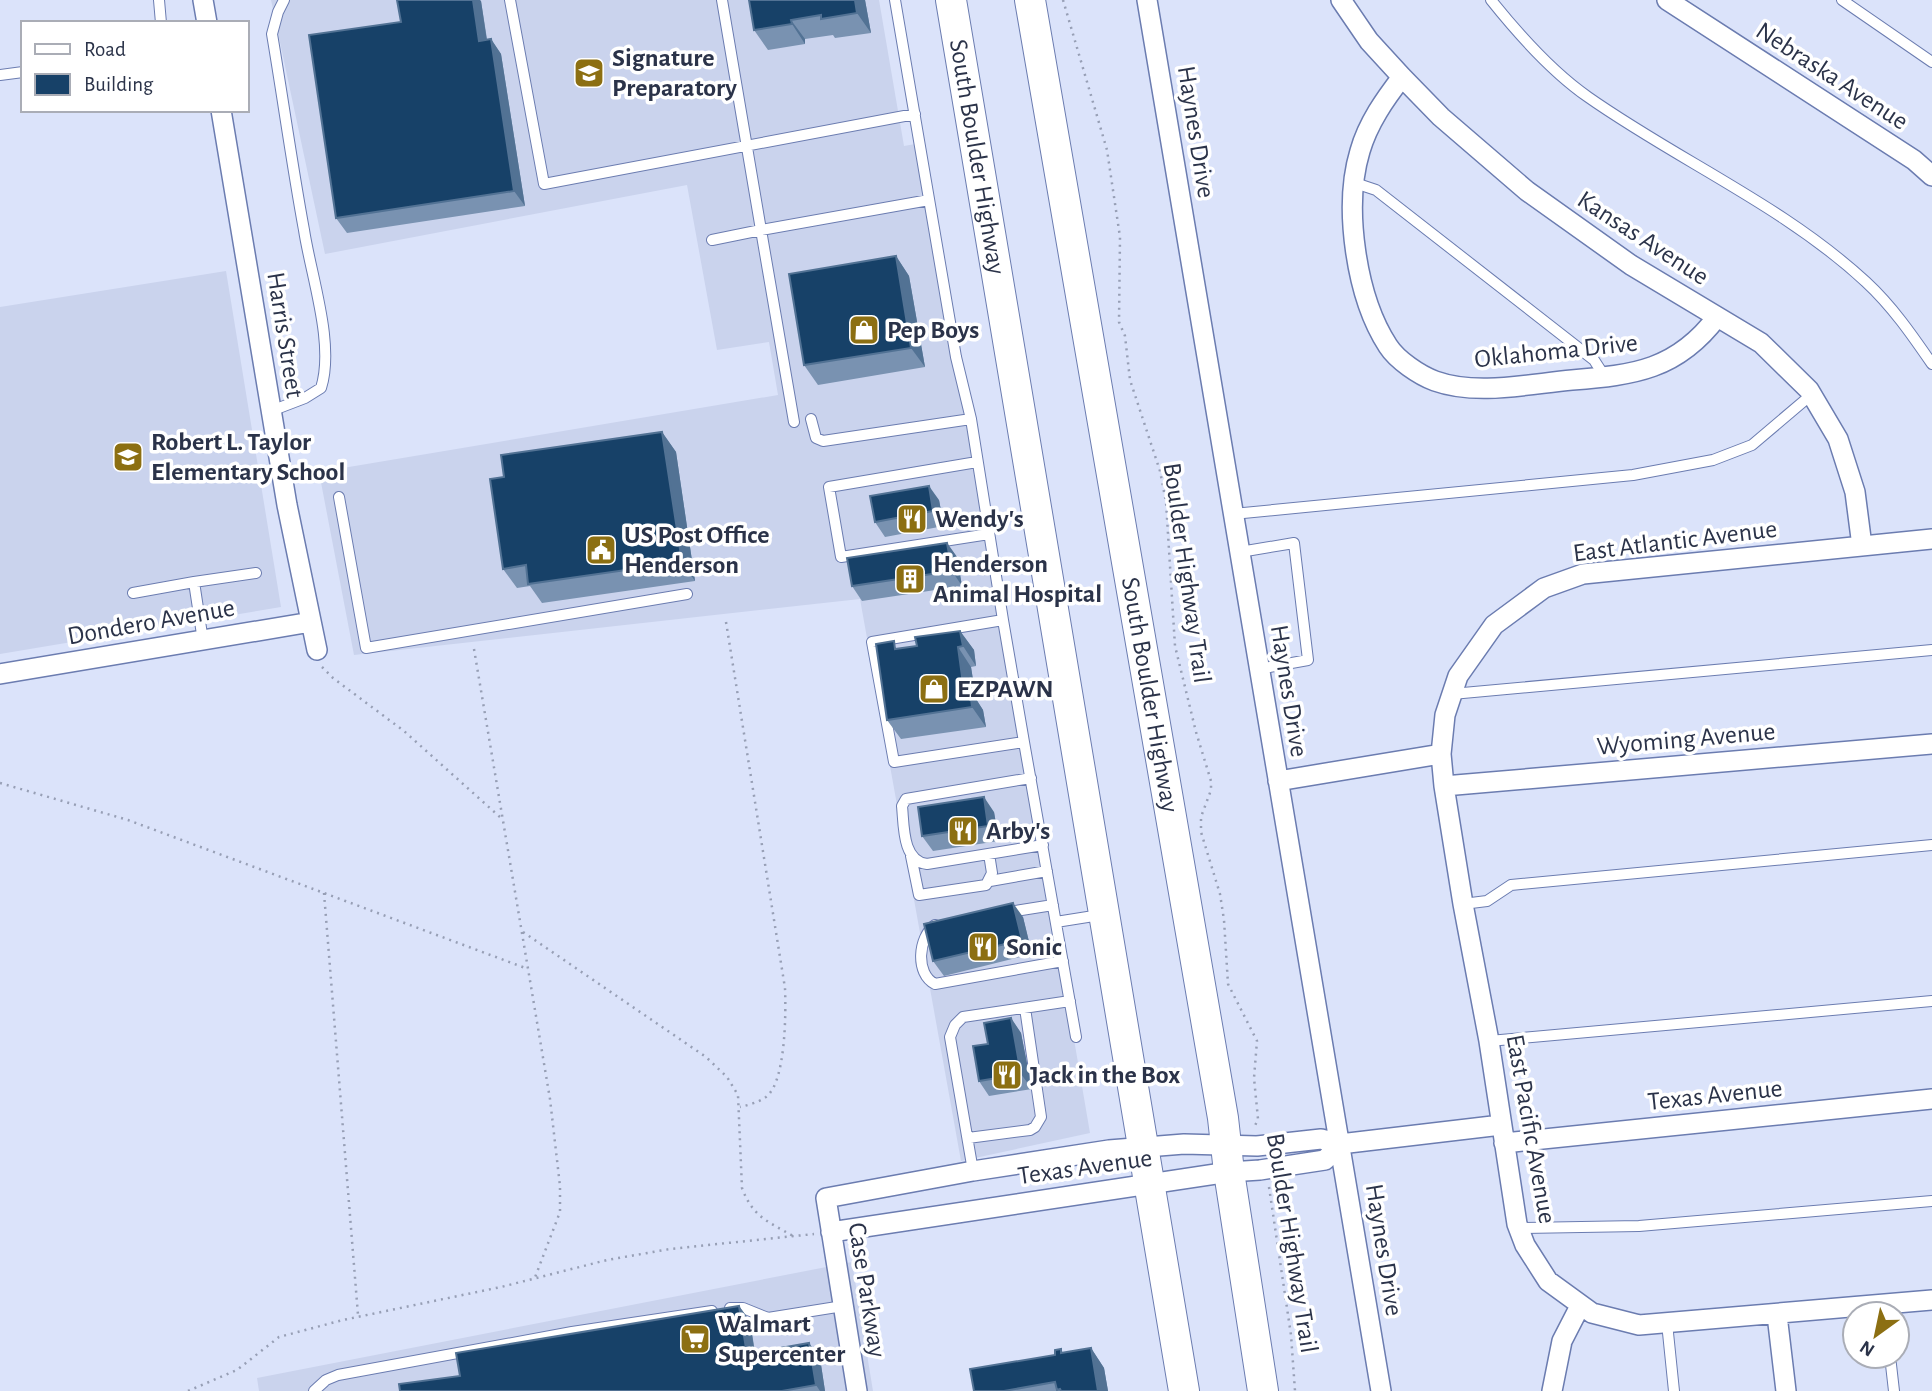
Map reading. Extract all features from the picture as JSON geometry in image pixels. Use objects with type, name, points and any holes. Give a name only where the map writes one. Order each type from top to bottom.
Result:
[{"type":"main road","name":"South Boulder Highway","points":[[951,0],[1184,1391]]},
{"type":"main road","name":"South Boulder Highway","points":[[1030,0],[1227,1158],[1263,1391]]},
{"type":"street","points":[[203,0],[207,21]]},
{"type":"street","name":"Haynes Drive","points":[[1147,0],[1381,1391]]},
{"type":"street","name":"Kansas Avenue","points":[[1341,0],[1369,41],[1402,77],[1441,117],[1527,191],[1631,265],[1760,343],[1811,395],[1838,439],[1855,492],[1862,546]]},
{"type":"street","name":"Nebraska Avenue","points":[[1667,0],[1914,160],[1932,176]]},
{"type":"street","name":"Oklahoma Drive","points":[[1402,77],[1379,109],[1360,150],[1351,210],[1365,299],[1389,347],[1402,360],[1434,380],[1474,389],[1624,376],[1659,366],[1702,336],[1717,317]]},
{"type":"street","name":"Harris Street","points":[[221,112],[287,505],[317,650]]},
{"type":"street","name":"East Atlantic Avenue","points":[[1441,754],[1445,715],[1458,676],[1494,625],[1544,588],[1583,574],[1932,539]]},
{"type":"street","name":"Dondero Avenue","points":[[0,674],[311,622]]},
{"type":"street","name":"Wyoming Avenue","points":[[1444,786],[1932,744]]},
{"type":"street","points":[[1278,781],[1441,754]]},
{"type":"street","name":"East Pacific Avenue","points":[[1441,754],[1463,904],[1489,1041],[1519,1228],[1525,1245],[1548,1281],[1592,1313],[1640,1325],[1841,1311]]},
{"type":"street","name":"Texas Avenue","points":[[831,1232],[999,1205],[1151,1185],[1256,1146],[1321,1139],[1340,1144],[1502,1134],[1932,1099]]},
{"type":"street","name":"Texas Avenue","points":[[826,1198],[1109,1150],[1184,1144],[1260,1170],[1325,1160],[1340,1144]]},
{"type":"street","name":"Case Parkway","points":[[826,1198],[857,1391]]},
{"type":"street","name":"East Pacific Avenue","points":[[1911,1304],[1932,1300]]},
{"type":"street","points":[[1552,1391],[1562,1341],[1580,1306]]},
{"type":"street","points":[[1777,1315],[1786,1391]]},
{"type":"lane","points":[[159,0],[162,21]]},
{"type":"lane","points":[[271,411],[305,398],[321,388],[326,370],[325,345],[272,34],[284,0]]},
{"type":"lane","points":[[510,0],[544,184],[915,114]]},
{"type":"lane","points":[[722,0],[794,422]]},
{"type":"lane","points":[[895,0],[929,200],[971,419],[1003,620],[1076,1037]]},
{"type":"lane","points":[[1491,0],[1543,57],[1587,96],[1773,212],[1824,247],[1867,282],[1905,323],[1932,364]]},
{"type":"lane","points":[[1842,0],[1932,62]]},
{"type":"lane","points":[[0,75],[21,72]]},
{"type":"lane","points":[[1355,183],[1376,190],[1594,360],[1606,377]]},
{"type":"lane","points":[[712,240],[929,200]]},
{"type":"lane","points":[[1233,514],[1633,475],[1713,460],[1752,445],[1811,395]]},
{"type":"lane","points":[[811,419],[816,438],[823,441],[971,419]]},
{"type":"lane","points":[[977,462],[829,487],[841,557],[989,534]]},
{"type":"lane","points":[[339,497],[366,648],[687,594]]},
{"type":"lane","points":[[1240,552],[1294,543],[1308,660],[1259,668]]},
{"type":"lane","points":[[133,593],[256,573]]},
{"type":"lane","points":[[194,582],[203,640]]},
{"type":"lane","points":[[1003,620],[872,642],[894,762],[1024,742]]},
{"type":"lane","points":[[1452,694],[1932,650]]},
{"type":"lane","points":[[989,854],[992,873],[986,885],[919,895],[902,806],[906,799],[1031,778]]},
{"type":"lane","points":[[911,856],[920,863],[927,864],[1043,845]]},
{"type":"lane","points":[[1463,904],[1487,901],[1511,885],[1932,845]]},
{"type":"lane","points":[[990,881],[1047,871]]},
{"type":"lane","points":[[1002,914],[1053,905]]},
{"type":"lane","points":[[1056,922],[1104,914]]},
{"type":"lane","points":[[950,922],[932,927],[924,944],[921,960],[923,970],[930,982],[935,984],[1063,961]]},
{"type":"lane","points":[[974,1171],[950,1037],[952,1031],[963,1017],[1070,1001]]},
{"type":"lane","points":[[1489,1041],[1932,1001]]},
{"type":"lane","points":[[968,1138],[1030,1130],[1041,1117],[1025,1007]]},
{"type":"lane","points":[[1519,1228],[1639,1226],[1932,1201]]},
{"type":"lane","points":[[314,1391],[326,1380],[338,1375],[586,1330],[737,1307],[768,1318],[843,1306]]},
{"type":"lane","points":[[1667,1323],[1674,1391]]},
{"type":"lane","points":[[1892,1370],[1894,1391]]},
{"type":"path","name":"Boulder Highway Trail","points":[[1063,0],[1107,150],[1120,237],[1119,322],[1125,336],[1130,380],[1160,471],[1168,530],[1175,646],[1211,781],[1211,790],[1201,817],[1201,832],[1220,894],[1228,984],[1257,1041],[1254,1078],[1258,1119],[1254,1130],[1256,1146]]},
{"type":"path","points":[[726,622],[785,988],[786,1014],[774,1087],[765,1098],[740,1107]]},
{"type":"path","points":[[474,649],[550,1100],[560,1186],[560,1212],[534,1280]]},
{"type":"path","points":[[317,650],[326,673],[404,732],[503,819]]},
{"type":"path","points":[[0,783],[128,820],[528,969]]},
{"type":"path","points":[[324,893],[358,1317]]},
{"type":"path","points":[[521,931],[716,1065],[734,1087],[740,1107],[741,1188],[753,1211],[793,1236]]},
{"type":"path","name":"Boulder Highway Trail","points":[[1260,1170],[1261,1180],[1270,1188],[1292,1335],[1296,1391]]},
{"type":"path","points":[[188,1391],[237,1370],[279,1337],[358,1317],[534,1280],[607,1260],[670,1249],[831,1232]]},
{"type":"shaded area","points":[[271,0],[879,0],[904,146],[921,143],[1090,1133],[961,1161],[860,599],[354,655],[319,472],[778,395],[769,342],[717,350],[687,185],[325,254]]},
{"type":"shaded area","name":"Robert L. Taylor Elementary School","points":[[226,271],[281,607],[0,654],[0,307]]},
{"type":"shaded area","points":[[852,1262],[873,1391],[259,1391],[257,1378]]},
{"type":"building","points":[[397,0],[473,0],[479,41],[491,39],[514,191],[336,218],[309,35],[401,22]]},
{"type":"building","points":[[749,0],[855,0],[857,13],[821,19],[821,15],[791,20],[792,24],[754,30]]},
{"type":"building","name":"Pep Boys","points":[[896,256],[911,348],[804,365],[789,274]]},
{"type":"building","name":"US Post Office Henderson","points":[[662,432],[682,562],[528,584],[526,565],[503,569],[490,479],[504,477],[501,455]]},
{"type":"building","points":[[929,486],[933,511],[875,522],[870,496]]},
{"type":"building","points":[[947,543],[952,571],[852,586],[847,558]]},
{"type":"building","name":"EZPAWN","points":[[960,631],[963,646],[958,647],[964,691],[970,690],[972,707],[887,720],[876,644],[894,641],[895,649],[917,646],[915,637]]},
{"type":"building","points":[[984,797],[988,826],[922,836],[918,807]]},
{"type":"building","points":[[1013,903],[1022,940],[933,961],[924,924]]},
{"type":"building","points":[[1011,1018],[1021,1074],[979,1081],[973,1046],[988,1044],[984,1023]]},
{"type":"building","name":"Walmart Supercenter","points":[[739,1306],[747,1354],[809,1343],[816,1385],[782,1391],[400,1391],[399,1384],[460,1376],[456,1353]]},
{"type":"building","points":[[1091,1348],[1098,1391],[1061,1391],[1057,1390],[1055,1382],[1004,1391],[974,1391],[970,1369],[1055,1355],[1055,1350],[1061,1349],[1061,1353]]},
{"type":"place","name":"Signature Preparatory","points":[[589,73]]},
{"type":"place","name":"Pep Boys","points":[[864,330]]},
{"type":"place","name":"Robert L. Taylor Elementary School","points":[[128,457]]},
{"type":"place","name":"Wendy's","points":[[912,519]]},
{"type":"place","name":"US Post Office Henderson","points":[[601,550]]},
{"type":"place","name":"Henderson Animal Hospital","points":[[910,579]]},
{"type":"place","name":"EZPAWN","points":[[934,689]]},
{"type":"place","name":"Arby's","points":[[963,831]]},
{"type":"place","name":"Sonic","points":[[983,947]]},
{"type":"place","name":"Jack in the Box","points":[[1007,1075]]},
{"type":"place","name":"Walmart Supercenter","points":[[695,1339]]}]
